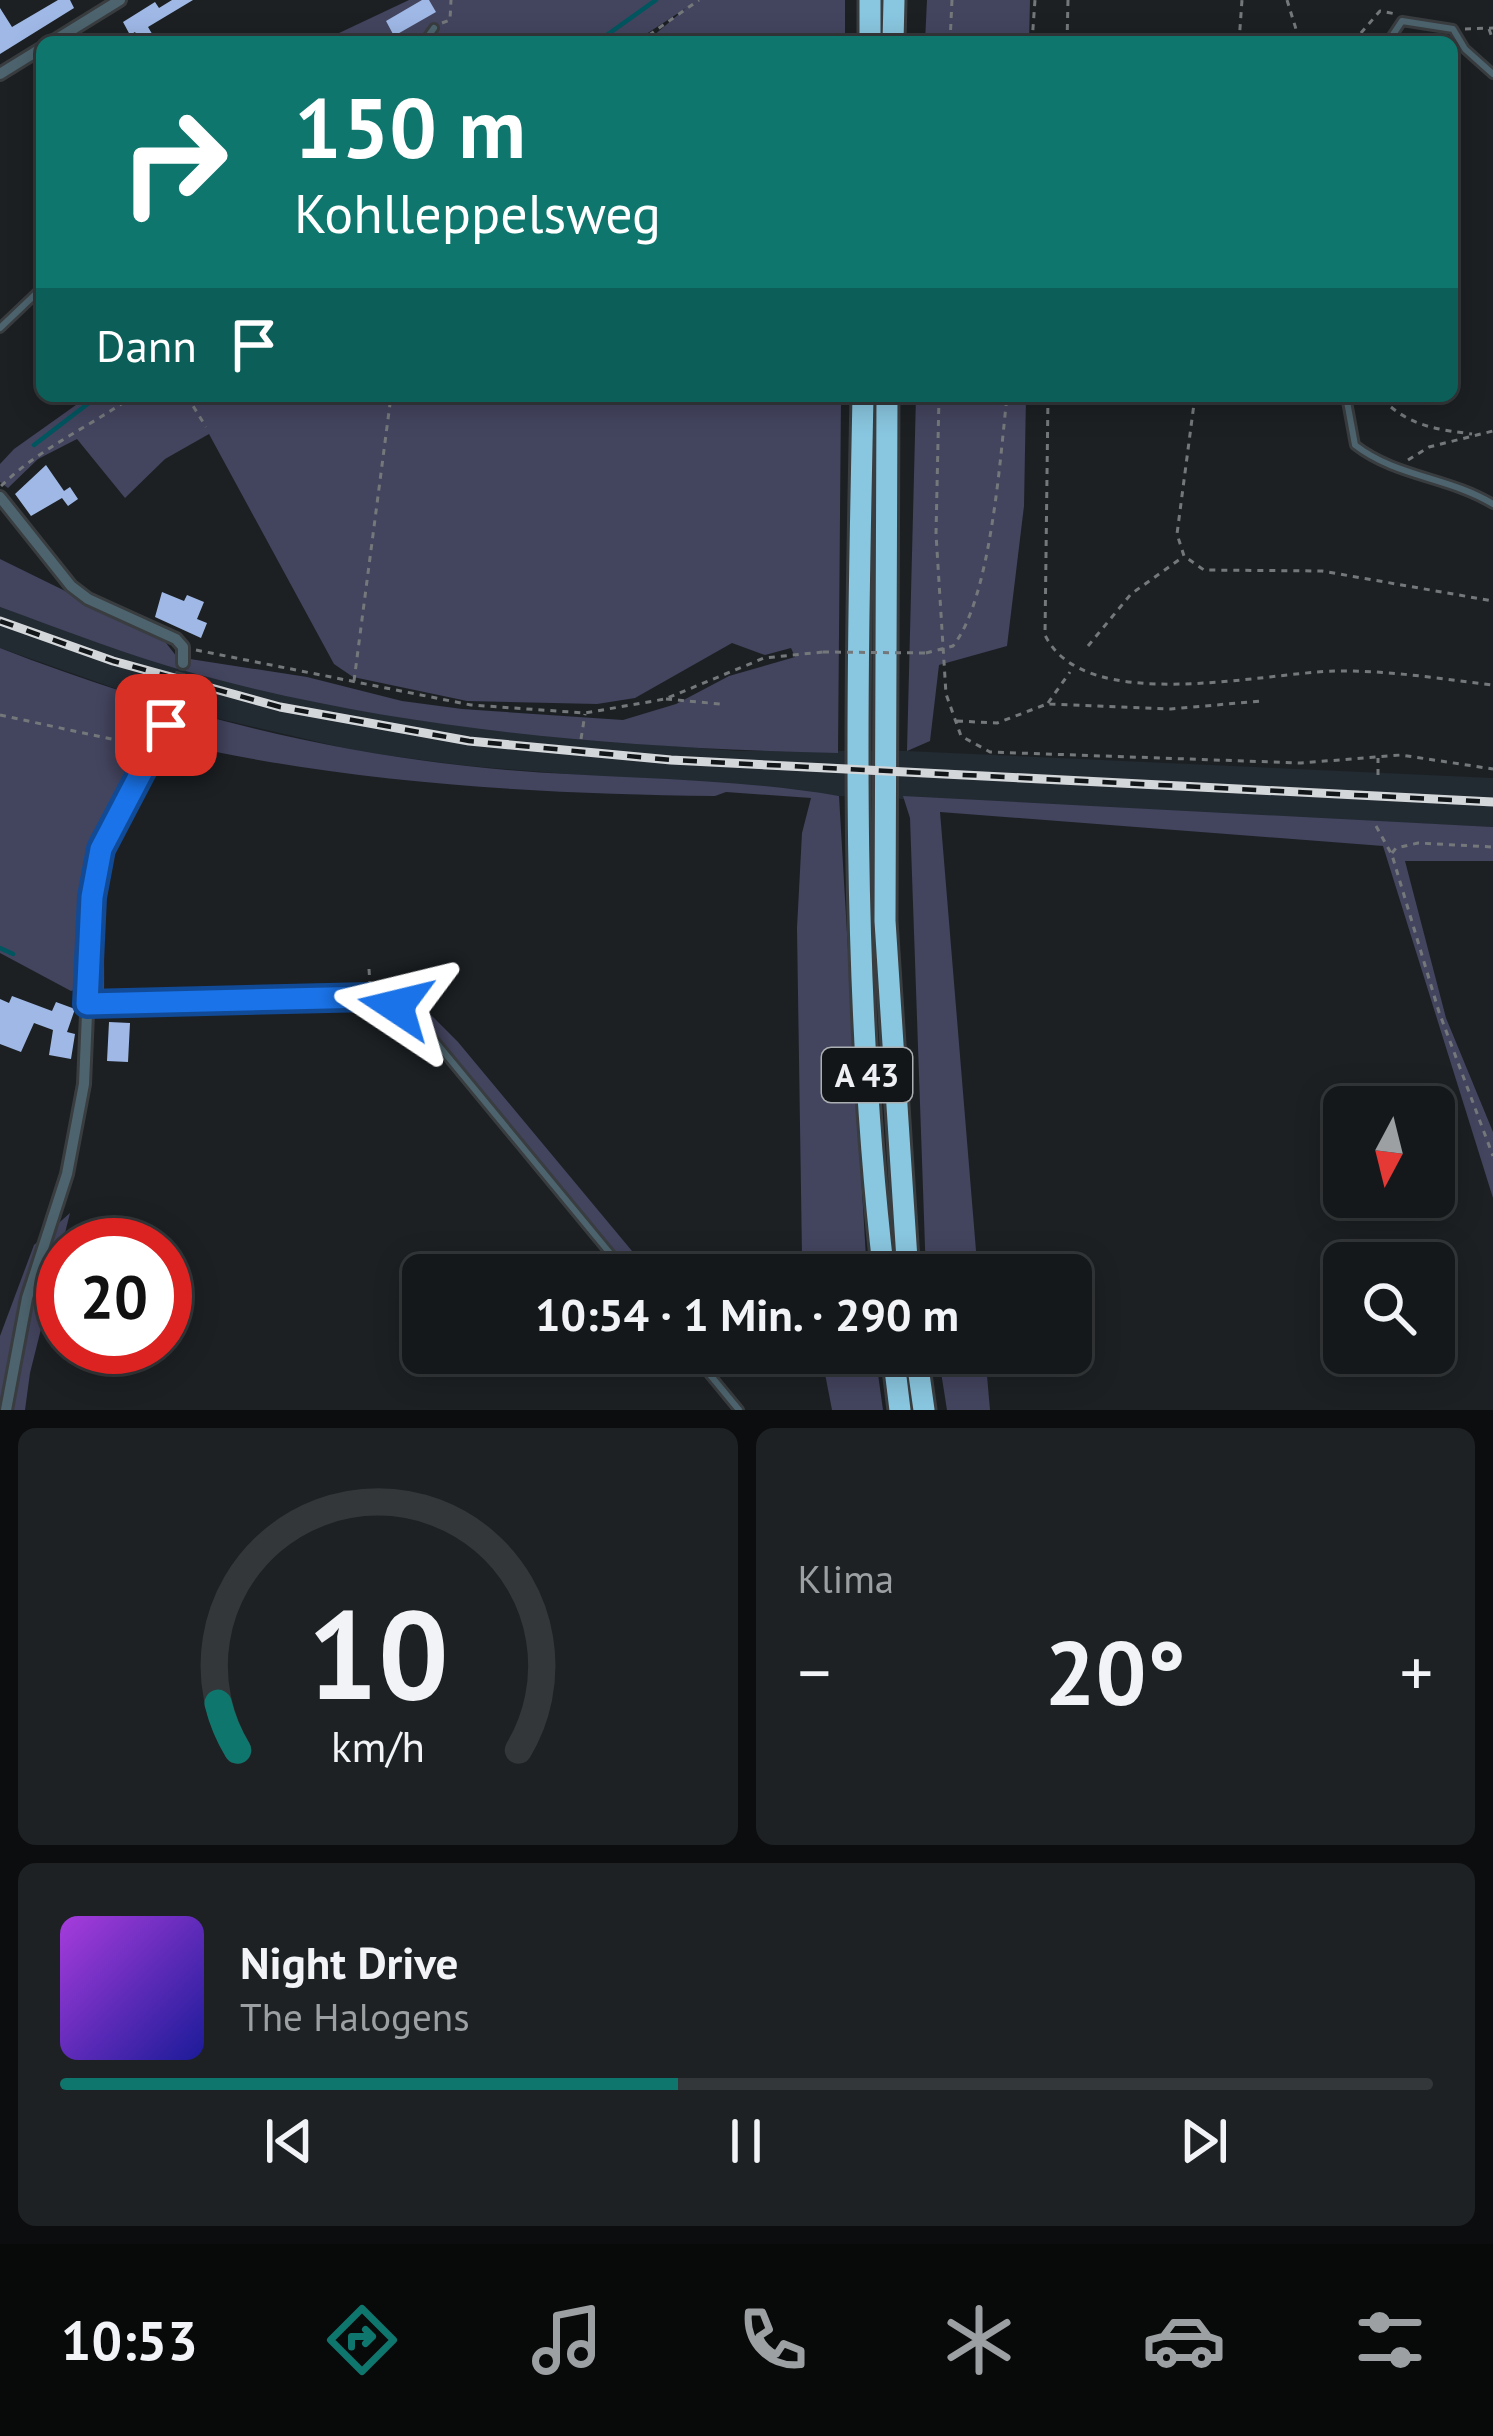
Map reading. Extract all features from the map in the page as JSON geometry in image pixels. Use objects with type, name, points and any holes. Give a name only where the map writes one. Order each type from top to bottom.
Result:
[{"type":"highway","points":[[870,0],[870,36]]},
{"type":"highway","points":[[893,36],[894,0]]},
{"type":"highway","name":"A 43","points":[[863,402],[858,638],[861,922],[883,1254]]},
{"type":"highway","name":"A 43","points":[[887,402],[885,921],[907,1254]]},
{"type":"highway","points":[[896,1374],[900,1410]]},
{"type":"highway","points":[[919,1374],[924,1410]]},
{"type":"street","points":[[62,36],[120,0]]},
{"type":"street","points":[[0,74],[36,52]]},
{"type":"street","points":[[0,497],[71,586],[88,599],[165,631],[183,647],[183,663]]},
{"type":"street","points":[[5,1410],[27,1298],[74,1142],[84,1084],[92,897],[101,849],[166,725]]},
{"type":"lane","points":[[1392,36],[1402,21],[1454,29],[1458,36]]},
{"type":"lane","points":[[428,36],[434,28]]},
{"type":"lane","points":[[1458,37],[1465,50],[1493,74]]},
{"type":"lane","points":[[0,328],[36,294]]},
{"type":"lane","points":[[1347,402],[1355,446],[1398,470],[1467,488],[1493,504]]},
{"type":"lane","points":[[87,1004],[370,997],[396,1006],[420,1023],[611,1254]]},
{"type":"lane","points":[[710,1374],[740,1410]]},
{"type":"path","points":[[434,28],[449,20],[451,0]]},
{"type":"path","points":[[648,36],[699,0]]},
{"type":"path","points":[[950,36],[952,0]]},
{"type":"path","points":[[1032,36],[1035,0]]},
{"type":"path","points":[[1067,36],[1068,0]]},
{"type":"path","points":[[1239,36],[1242,0]]},
{"type":"path","points":[[1287,0],[1298,36]]},
{"type":"path","points":[[1358,36],[1380,11],[1394,13],[1402,21]]},
{"type":"path","points":[[1454,29],[1491,28],[1493,40]]},
{"type":"path","points":[[0,487],[41,450],[79,433],[124,402]]},
{"type":"path","points":[[191,402],[206,427]]},
{"type":"path","points":[[353,683],[390,402]]},
{"type":"path","points":[[939,402],[936,534],[946,694],[962,736],[990,752],[1301,763],[1401,755],[1493,769]]},
{"type":"path","points":[[183,647],[471,705],[585,712],[665,699],[764,658],[824,652],[945,651],[965,628],[986,550],[1006,402]]},
{"type":"path","points":[[1048,402],[1045,635],[1054,653],[1072,669],[1168,684],[1334,671],[1493,686]]},
{"type":"path","points":[[1194,402],[1178,516],[1184,556],[1204,570],[1322,571],[1493,601]]},
{"type":"path","points":[[1390,406],[1406,420],[1474,434]]},
{"type":"path","points":[[1398,470],[1429,447],[1493,431]]},
{"type":"path","points":[[1088,646],[1131,594],[1184,556]]},
{"type":"path","points":[[1047,704],[1072,669]]},
{"type":"path","points":[[665,699],[720,704]]},
{"type":"path","points":[[956,721],[997,723],[1047,704],[1172,710],[1261,701]]},
{"type":"path","points":[[581,739],[585,712]]},
{"type":"path","points":[[0,715],[155,749]]},
{"type":"path","points":[[1378,756],[1378,775]]},
{"type":"path","points":[[1376,826],[1391,855],[1439,1012],[1493,1156]]},
{"type":"path","points":[[1391,855],[1396,848],[1418,843],[1493,847]]},
{"type":"path","points":[[369,969],[370,997]]},
{"type":"shaded area","points":[[409,0],[845,0],[845,36],[653,36],[686,8],[643,36],[333,36]]},
{"type":"shaded area","points":[[927,0],[1030,0],[1029,36],[925,36]]},
{"type":"shaded area","points":[[80,402],[841,402],[838,753],[597,741],[357,710],[175,668],[0,607],[0,559],[163,639],[177,657],[307,677],[402,701],[623,720],[676,704],[729,676],[795,657],[791,648],[765,655],[732,643],[635,698],[597,704],[467,701],[353,677],[334,664],[209,434],[165,459],[125,498],[77,439],[38,459],[8,488],[0,482],[0,464]]},
{"type":"shaded area","points":[[916,402],[1026,402],[1024,506],[1007,646],[939,665],[930,741],[907,751]]},
{"type":"shaded area","points":[[0,607],[203,676],[579,739],[740,751],[907,751],[1493,778],[1493,827],[839,796],[468,766],[361,752],[168,707],[0,648]]},
{"type":"shaded area","points":[[0,648],[171,706],[347,749],[467,766],[747,784],[839,796],[866,1254],[802,1254],[797,928],[802,833],[811,798],[443,784],[307,768],[175,743],[116,851],[105,902],[104,992],[365,983],[420,1004],[458,1042],[635,1254],[616,1254],[439,1038],[398,1003],[365,992],[100,999],[95,995],[95,938],[103,878],[120,828],[170,727],[153,745],[119,738],[118,743],[138,748],[145,757],[121,793],[93,859],[77,989],[71,991],[0,953]]},
{"type":"shaded area","points":[[903,796],[1493,827],[1493,861],[1405,861],[1446,1018],[1493,1132],[1493,1198],[1383,846],[940,812],[976,1254],[925,1254],[910,818]]},
{"type":"shaded area","points":[[34,1245],[36,1349],[25,1410],[0,1410],[0,1336]]},
{"type":"shaded area","points":[[825,1374],[878,1374],[883,1410],[832,1410]]},
{"type":"shaded area","points":[[941,1374],[987,1374],[990,1410],[947,1410]]},
{"type":"building","points":[[58,0],[70,0],[74,8],[0,54],[0,8],[12,27]]},
{"type":"building","points":[[172,0],[193,0],[148,27],[153,36],[130,35],[123,22],[155,2],[159,8]]},
{"type":"building","points":[[429,0],[436,12],[394,36],[386,21]]},
{"type":"building","points":[[46,465],[64,491],[70,487],[78,499],[68,506],[62,498],[31,516],[15,494]]},
{"type":"building","points":[[162,592],[184,601],[187,595],[204,602],[197,619],[207,623],[201,638],[155,617]]},
{"type":"building","points":[[12,996],[52,1011],[56,1002],[75,1009],[67,1032],[75,1034],[71,1059],[49,1055],[53,1030],[34,1023],[21,1052],[0,1044],[0,999],[9,1003]]},
{"type":"building","points":[[109,1022],[130,1023],[128,1062],[107,1061]]},
{"type":"waterway","points":[[605,36],[656,0]]},
{"type":"waterway","points":[[34,445],[90,402]]},
{"type":"waterway","points":[[0,948],[13,954]]},
{"type":"tunnel","points":[[166,725],[183,663]]},
{"type":"railway","points":[[0,621],[113,661],[280,707],[469,741],[671,760],[1493,802]]},
{"type":"route","points":[[166,725],[101,849],[92,897],[87,1004],[370,997],[396,1006]]}]
